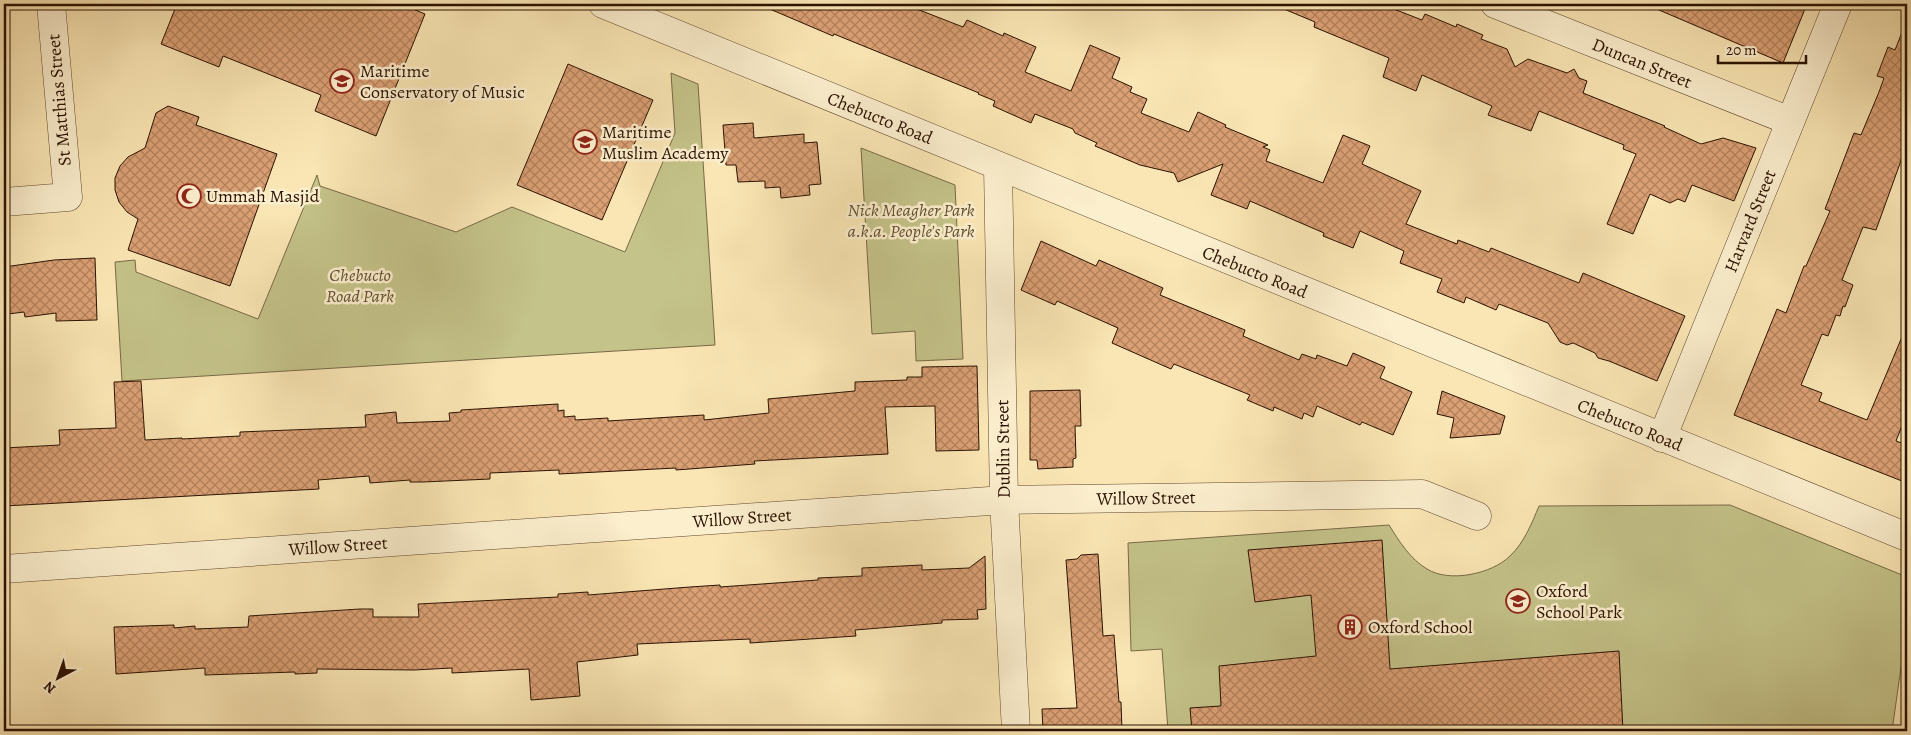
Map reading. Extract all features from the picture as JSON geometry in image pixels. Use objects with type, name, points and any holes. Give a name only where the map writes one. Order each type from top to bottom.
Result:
[{"type":"street","name":"St Matthias Street","points":[[4,202],[68,197],[51,4]]},
{"type":"street","name":"Chebucto Road","points":[[603,4],[1907,538]]},
{"type":"street","name":"Duncan Street","points":[[1495,4],[1790,121]]},
{"type":"street","name":"Harvard Street","points":[[1662,438],[1838,4]]},
{"type":"street","name":"Dublin Street","points":[[998,167],[1004,500],[1016,731]]},
{"type":"street","name":"Willow Street","points":[[4,569],[1004,500],[1422,494],[1477,516]]},
{"type":"green space","name":"Chebucto Road Park","points":[[671,73],[698,84],[715,345],[122,381],[115,262],[135,260],[136,272],[258,319],[317,175],[320,186],[456,232],[512,207],[625,252],[675,133]]},
{"type":"green space","name":"Nick Meagher Park a.k.a. People's Park","points":[[861,148],[955,185],[963,359],[916,361],[915,331],[872,334]]},
{"type":"green space","name":"Oxford School Park","points":[[1730,505],[1907,577],[1907,625],[1892,731],[1168,731],[1162,649],[1131,651],[1128,543],[1389,525],[1405,549],[1421,565],[1436,573],[1458,576],[1493,568],[1510,556],[1523,539],[1539,506]]},
{"type":"building","name":"Maritime Conservatory of Music","points":[[177,4],[401,4],[425,14],[376,136],[315,111],[321,95],[223,56],[219,67],[161,44]]},
{"type":"building","points":[[758,4],[904,4],[963,27],[967,20],[1003,36],[1004,33],[1036,47],[1025,72],[1071,91],[1090,45],[1120,58],[1112,78],[1132,87],[1130,92],[1147,99],[1141,113],[1189,132],[1198,112],[1226,125],[1225,127],[1268,145],[1263,147],[1270,150],[1266,161],[1323,183],[1343,135],[1370,146],[1362,164],[1421,191],[1406,224],[1457,244],[1458,240],[1489,252],[1491,248],[1579,283],[1583,273],[1685,316],[1657,381],[1598,358],[1595,353],[1573,343],[1567,345],[1560,342],[1548,323],[1499,304],[1496,310],[1466,297],[1464,303],[1437,292],[1442,279],[1400,263],[1404,251],[1360,231],[1353,248],[1323,236],[1324,233],[1250,201],[1247,209],[1211,195],[1223,164],[1178,182],[1174,173],[1140,165],[1095,146],[1097,143],[1075,133],[1073,129],[1035,114],[1031,123],[993,106],[995,101],[979,93],[834,34],[833,36]]},
{"type":"building","points":[[1272,4],[1381,4],[1422,20],[1425,14],[1456,27],[1457,24],[1483,35],[1481,39],[1507,49],[1515,67],[1528,59],[1567,73],[1574,69],[1579,78],[1587,81],[1583,93],[1665,126],[1701,144],[1723,138],[1756,148],[1734,201],[1692,185],[1685,202],[1678,199],[1670,203],[1650,194],[1633,234],[1607,224],[1636,154],[1623,149],[1624,145],[1539,111],[1531,131],[1488,115],[1492,106],[1422,75],[1416,91],[1383,77],[1389,58],[1314,27],[1315,22]]},
{"type":"building","points":[[1645,4],[1807,4],[1783,63]]},
{"type":"building","points":[[1906,22],[1907,144],[1876,230],[1863,227],[1842,280],[1853,285],[1845,307],[1843,306],[1840,316],[1836,315],[1828,336],[1822,334],[1801,385],[1822,393],[1819,401],[1867,420],[1907,325],[1907,413],[1896,441],[1907,445],[1907,483],[1734,415],[1777,309],[1786,313],[1804,266],[1806,266],[1830,211],[1825,209],[1854,133],[1861,135],[1879,92],[1884,78],[1877,76],[1888,47],[1895,50]]},
{"type":"building","name":"Maritime Muslim Academy","points":[[568,64],[653,100],[602,220],[517,185]]},
{"type":"building","name":"Ummah Masjid","points":[[168,106],[199,117],[196,125],[277,154],[230,286],[128,250],[138,219],[127,212],[119,202],[115,190],[115,178],[120,166],[128,157],[145,148],[156,113]]},
{"type":"building","points":[[753,123],[754,138],[804,134],[804,143],[817,142],[821,184],[809,185],[810,195],[781,198],[780,187],[765,188],[765,181],[738,182],[736,165],[726,165],[723,125]]},
{"type":"building","points":[[1041,241],[1096,266],[1099,260],[1163,288],[1160,295],[1245,330],[1243,336],[1299,360],[1302,354],[1316,359],[1317,355],[1347,366],[1353,353],[1385,367],[1380,378],[1412,392],[1393,435],[1362,422],[1360,425],[1317,406],[1313,417],[1304,413],[1302,419],[1274,407],[1273,411],[1247,400],[1250,395],[1174,364],[1171,369],[1112,343],[1118,328],[1057,301],[1055,305],[1021,290]]},
{"type":"building","points":[[95,258],[97,320],[56,321],[56,313],[25,317],[24,312],[8,314],[4,267],[54,260]]},
{"type":"building","points":[[977,366],[979,450],[936,451],[935,406],[885,407],[888,454],[754,461],[755,464],[676,470],[676,468],[559,474],[559,470],[490,473],[490,479],[423,482],[410,482],[410,480],[370,483],[369,476],[318,480],[319,489],[4,506],[4,448],[60,445],[59,430],[116,428],[114,382],[141,381],[145,440],[240,436],[240,432],[366,427],[365,415],[396,412],[397,423],[450,421],[449,413],[461,412],[461,410],[558,404],[558,411],[564,410],[564,417],[575,416],[575,420],[608,418],[608,421],[704,415],[704,420],[769,413],[768,399],[855,391],[855,382],[907,380],[907,377],[922,377],[922,367]]},
{"type":"building","points":[[1080,390],[1081,426],[1075,426],[1076,458],[1073,459],[1073,467],[1038,469],[1037,460],[1030,460],[1030,391]]},
{"type":"building","points":[[1442,391],[1505,416],[1500,434],[1450,438],[1454,418],[1437,414]]},
{"type":"building","name":"Oxford School","points":[[1382,540],[1390,669],[1619,651],[1623,731],[1192,731],[1190,708],[1221,706],[1219,666],[1316,656],[1311,595],[1255,602],[1248,550]]},
{"type":"building","points":[[1098,554],[1103,636],[1114,635],[1122,731],[1043,731],[1042,709],[1077,708],[1066,560],[1077,559],[1081,555]]},
{"type":"building","points":[[985,556],[986,609],[977,610],[978,619],[942,620],[942,623],[855,630],[856,636],[750,643],[750,639],[637,644],[638,655],[577,662],[580,696],[531,700],[529,669],[452,673],[452,668],[414,670],[317,669],[317,673],[205,675],[205,668],[116,674],[114,627],[174,625],[174,628],[195,626],[195,629],[248,627],[249,616],[360,609],[373,609],[373,617],[419,617],[418,604],[558,597],[558,594],[588,592],[588,595],[818,580],[818,578],[862,576],[862,568],[922,565],[922,570],[969,568]]},
{"type":"place","name":"Maritime Conservatory of Music","points":[[342,81]]},
{"type":"place","name":"Maritime Muslim Academy","points":[[585,142]]},
{"type":"place","name":"Ummah Masjid","points":[[189,196]]},
{"type":"place","name":"Oxford School Park","points":[[1518,601]]},
{"type":"place","name":"Oxford School","points":[[1350,627]]}]
